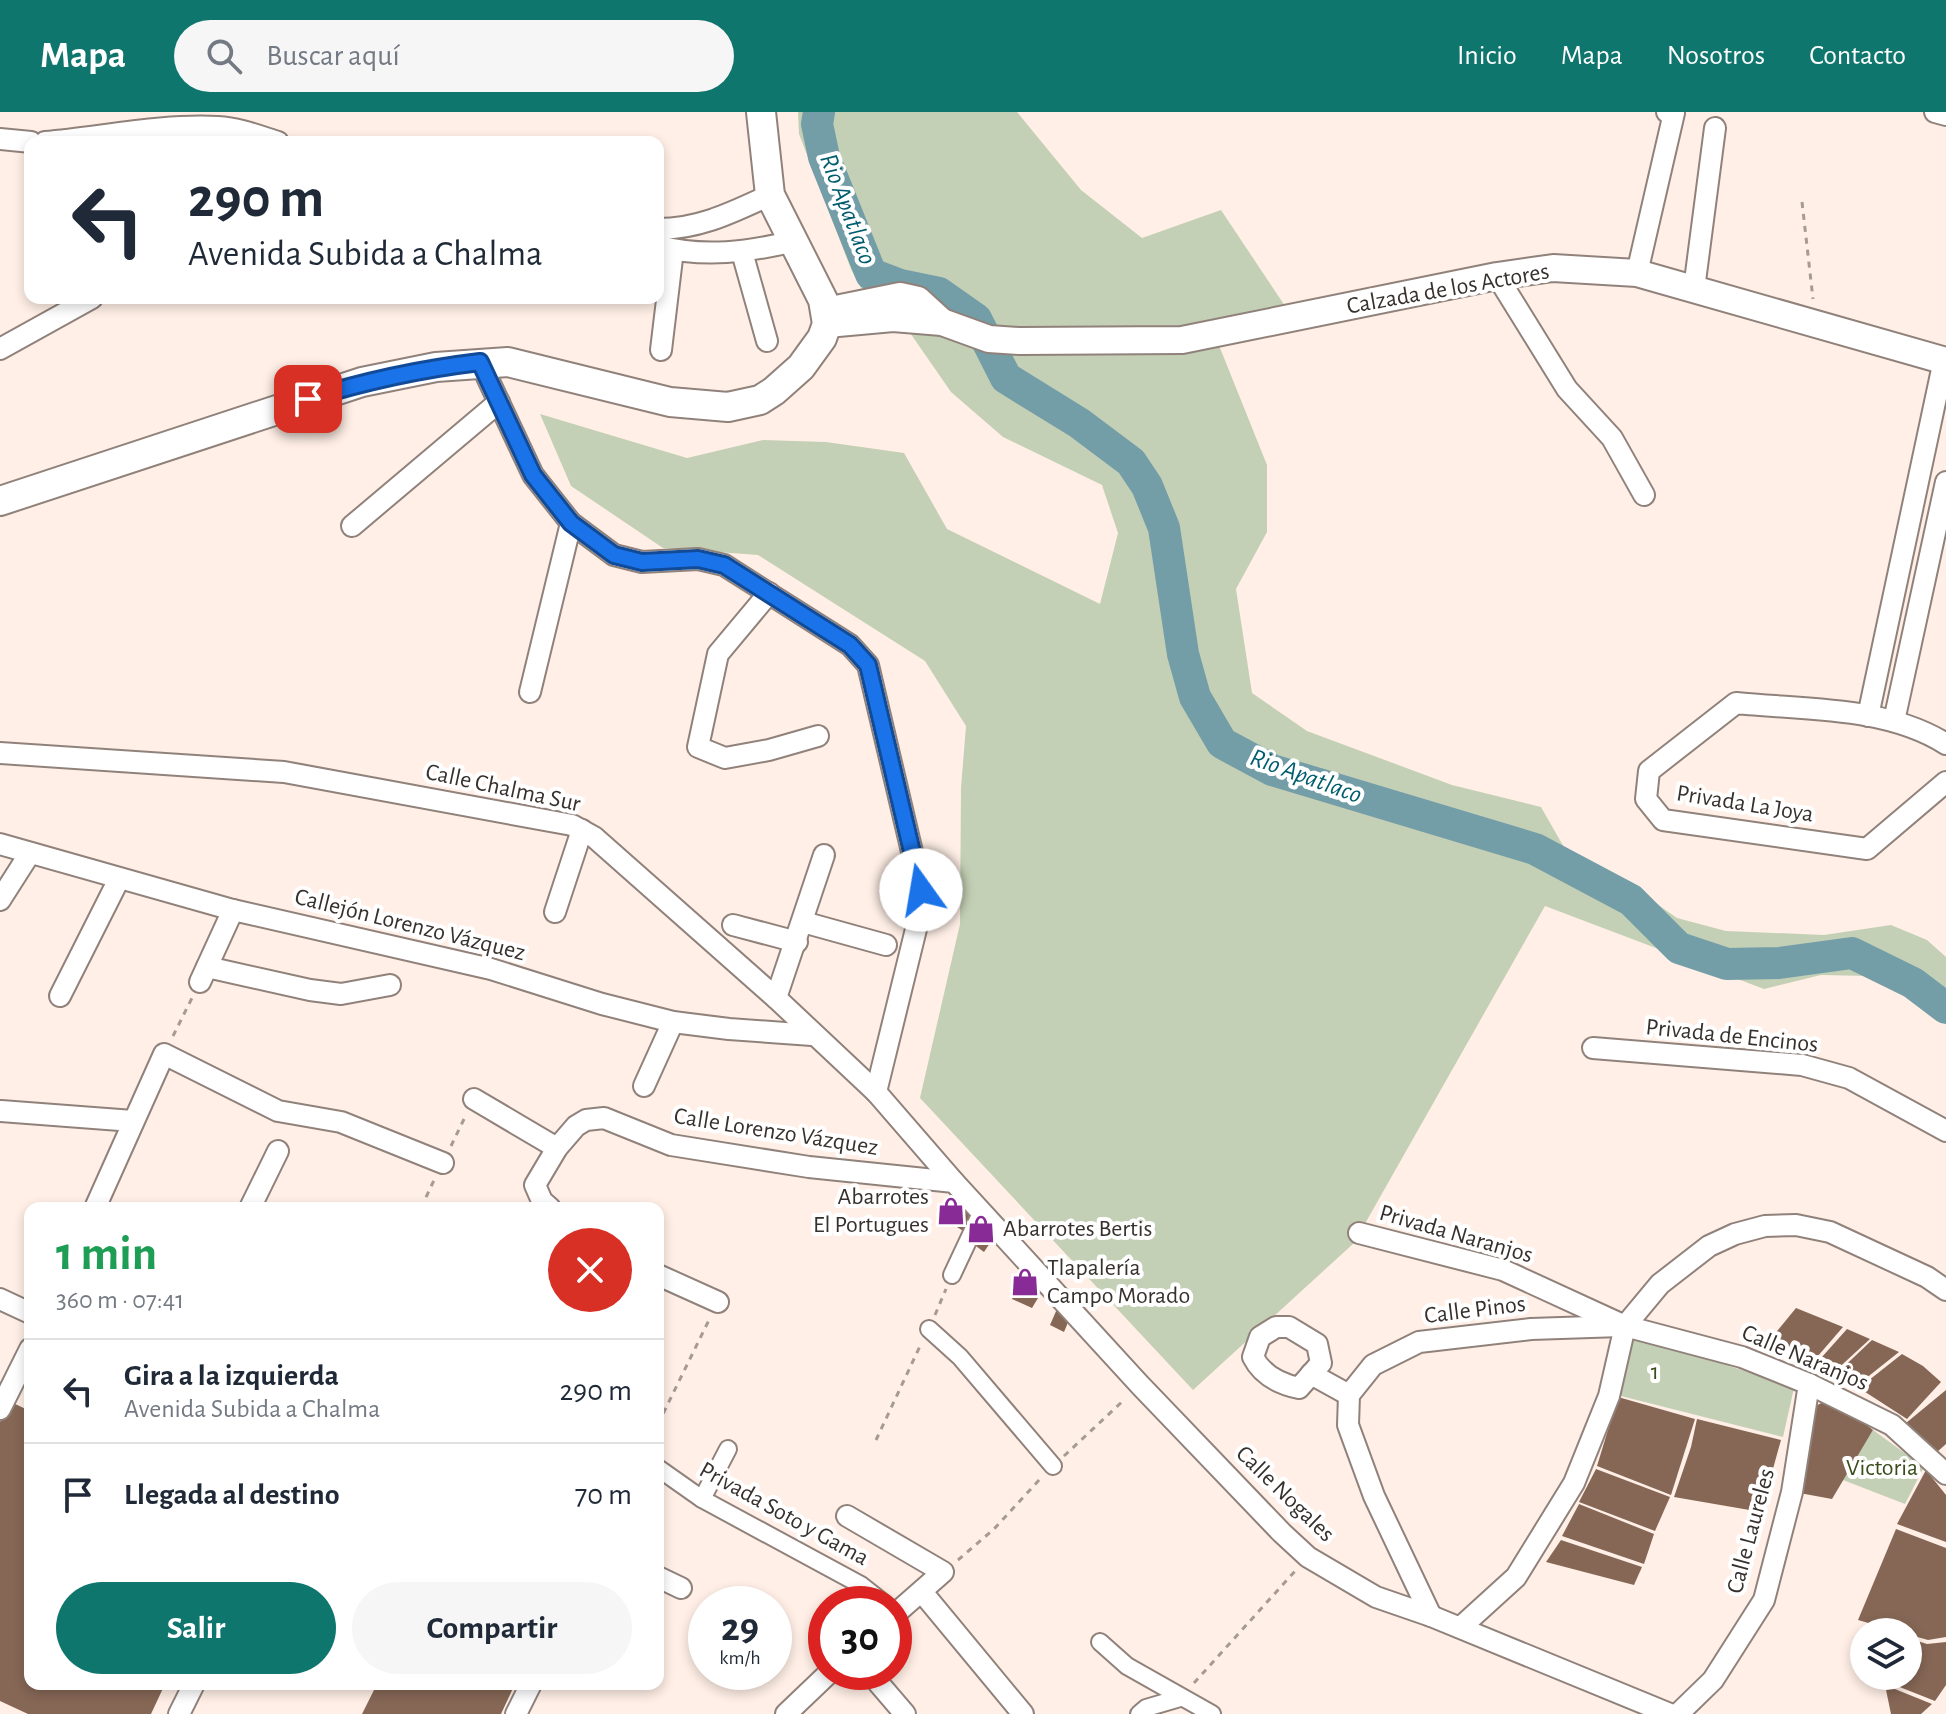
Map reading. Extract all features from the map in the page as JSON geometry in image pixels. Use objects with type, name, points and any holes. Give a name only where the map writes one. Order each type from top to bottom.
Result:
[{"type":"main road","points":[[0,501],[362,382],[436,367],[508,362],[670,402],[728,407],[760,400],[787,382],[812,352],[826,317],[795,241],[770,195],[761,112]]},
{"type":"street","points":[[1637,273],[1674,113],[1667,112]]},
{"type":"street","points":[[1935,112],[1946,115]]},
{"type":"street","points":[[102,136],[220,127],[259,136]]},
{"type":"street","points":[[1694,289],[1715,128]]},
{"type":"street","points":[[0,139],[24,141]]},
{"type":"street","points":[[664,229],[697,226],[716,220],[770,195]]},
{"type":"street","points":[[716,220],[718,254]]},
{"type":"street","points":[[664,289],[666,248],[718,254],[795,241]]},
{"type":"street","points":[[742,252],[767,341]]},
{"type":"street","name":"Calzada de los Actores","points":[[826,317],[900,296],[918,300],[942,322],[989,339],[1182,340],[1497,276],[1553,268],[1637,273],[1945,360]]},
{"type":"street","points":[[1497,276],[1567,389],[1612,438],[1644,495]]},
{"type":"street","points":[[0,349],[81,304]]},
{"type":"street","points":[[661,350],[663,304]]},
{"type":"street","points":[[1868,716],[1945,360]]},
{"type":"street","points":[[480,362],[533,475],[571,523],[614,555],[642,562],[698,559],[724,565],[850,645],[868,665],[921,890],[918,921],[876,1092]]},
{"type":"street","points":[[352,526],[499,402]]},
{"type":"street","points":[[1894,721],[1946,482]]},
{"type":"street","points":[[530,692],[571,523]]},
{"type":"street","points":[[769,593],[718,654],[698,747],[725,758],[818,736]]},
{"type":"street","name":"Privada La Joya","points":[[1946,744],[1926,731],[1894,721],[1736,703],[1649,771],[1646,799],[1663,820],[1867,849],[1946,782]]},
{"type":"street","name":"Calle Chalma Sur","points":[[0,753],[284,772],[572,825],[594,837],[776,998],[876,1092],[954,1182]]},
{"type":"street","points":[[555,912],[582,830]]},
{"type":"street","name":"Callejón Lorenzo Vázquez","points":[[0,844],[233,910],[491,969],[602,1004],[673,1022],[812,1035]]},
{"type":"street","points":[[0,900],[30,853]]},
{"type":"street","points":[[776,998],[824,855]]},
{"type":"street","points":[[60,996],[119,879]]},
{"type":"street","points":[[233,910],[204,975],[341,994],[390,985]]},
{"type":"street","points":[[733,925],[886,945]]},
{"type":"street","points":[[644,1086],[673,1022]]},
{"type":"street","name":"Privada de Encinos","points":[[1593,1048],[1802,1065],[1849,1078],[1946,1131]]},
{"type":"street","points":[[98,1202],[164,1054],[278,1111],[341,1122],[443,1163]]},
{"type":"street","points":[[474,1099],[557,1148]]},
{"type":"street","points":[[1,1111],[133,1121]]},
{"type":"street","name":"Calle Lorenzo Vázquez","points":[[543,1202],[535,1185],[557,1148],[576,1126],[586,1120],[604,1118],[671,1145],[809,1167],[954,1182]]},
{"type":"street","points":[[253,1202],[278,1151]]},
{"type":"street","name":"Calle Nogales","points":[[954,1182],[1140,1385],[1308,1557],[1376,1597],[1461,1627],[1670,1714]]},
{"type":"street","points":[[952,1275],[982,1211]]},
{"type":"street","points":[[1461,1627],[1516,1577],[1574,1483],[1609,1396],[1625,1326],[1660,1284],[1709,1246],[1735,1234],[1765,1226],[1796,1225],[1830,1232],[1927,1277],[1946,1290]]},
{"type":"street","name":"Privada Naranjos","points":[[1359,1233],[1503,1270],[1625,1326]]},
{"type":"street","points":[[664,1278],[718,1302]]},
{"type":"street","points":[[0,1299],[24,1310]]},
{"type":"street","name":"Calle Naranjos","points":[[1625,1326],[1742,1357],[1809,1384],[1892,1425],[1946,1474]]},
{"type":"street","name":"Calle Pinos","points":[[1349,1395],[1373,1365],[1419,1342],[1531,1329],[1625,1326]]},
{"type":"street","points":[[929,1329],[960,1357],[1053,1466]]},
{"type":"street","points":[[0,1409],[24,1361]]},
{"type":"street","points":[[1311,1374],[1349,1395],[1348,1425],[1374,1496],[1431,1616]]},
{"type":"street","name":"Calle Laureles","points":[[1678,1714],[1713,1680],[1764,1600],[1792,1492],[1809,1384]]},
{"type":"street","points":[[702,1499],[728,1449]]},
{"type":"street","name":"Privada Soto y Gama","points":[[664,1472],[702,1499],[862,1586]]},
{"type":"street","points":[[847,1516],[943,1572],[912,1600]]},
{"type":"street","points":[[664,1580],[681,1588]]},
{"type":"street","points":[[922,1592],[1023,1714]]},
{"type":"street","points":[[1100,1642],[1127,1666],[1212,1714]]},
{"type":"street","points":[[183,1713],[192,1690]]},
{"type":"street","points":[[516,1714],[528,1690]]},
{"type":"street","points":[[786,1714],[811,1690]]},
{"type":"street","points":[[884,1690],[905,1714]]},
{"type":"street","points":[[1139,1714],[1146,1708],[1180,1698]]},
{"type":"path","points":[[1802,202],[1812,294]]},
{"type":"path","points":[[164,1054],[204,975]]},
{"type":"path","points":[[876,1440],[952,1275]]},
{"type":"path","points":[[664,1412],[718,1302]]},
{"type":"path","points":[[943,1572],[994,1529],[1053,1466],[1140,1385]]},
{"type":"path","points":[[1180,1698],[1308,1557]]},
{"type":"green space","points":[[798,112],[1017,112],[1081,190],[1142,238],[1221,210],[1291,315],[1214,333],[1267,465],[1267,532],[1236,589],[1252,693],[1307,731],[1452,785],[1541,807],[1565,849],[1613,873],[1677,918],[1726,931],[1824,935],[1891,925],[1927,940],[1946,957],[1946,1014],[1871,976],[1821,975],[1764,989],[1545,906],[1354,1243],[1193,1390],[920,1098],[960,924],[961,788],[966,726],[925,661],[758,555],[663,548],[571,486],[540,414],[687,458],[763,440],[826,442],[904,453],[947,529],[1100,604],[1118,533],[1102,485],[1003,437],[951,392],[890,304],[869,303],[851,269],[799,134]]},
{"type":"green space","name":"1","points":[[1633,1333],[1794,1388],[1783,1437],[1617,1395]]},
{"type":"green space","name":"Victoria","points":[[1873,1430],[1924,1467],[1905,1504],[1843,1480]]},
{"type":"building","name":"Abarrotes El Portugues","points":[[950,1194],[972,1215],[965,1232],[939,1216]]},
{"type":"building","name":"Abarrotes Bertis","points":[[980,1221],[994,1237],[984,1252],[969,1241]]},
{"type":"building","name":"Tlapalería Campo Morado","points":[[1023,1271],[1041,1293],[1032,1308],[1012,1299]]},
{"type":"building","points":[[1796,1308],[1843,1327],[1811,1364],[1764,1347]]},
{"type":"building","points":[[1057,1309],[1069,1320],[1064,1332],[1050,1325]]},
{"type":"building","points":[[1847,1329],[1870,1339],[1832,1374],[1813,1367]]},
{"type":"building","points":[[1872,1340],[1899,1352],[1855,1387],[1834,1376]]},
{"type":"building","points":[[1902,1354],[1923,1366],[1941,1382],[1907,1419],[1859,1388]]},
{"type":"building","points":[[1946,1390],[1946,1444],[1937,1452],[1906,1423]]},
{"type":"building","points":[[1618,1397],[1695,1419],[1671,1495],[1597,1466]]},
{"type":"building","points":[[11,1402],[24,1408],[24,1690],[162,1690],[151,1714],[28,1714],[0,1701],[0,1422]]},
{"type":"building","name":"Victoria","points":[[1823,1402],[1851,1412],[1873,1430],[1832,1499],[1794,1492],[1814,1407]]},
{"type":"building","points":[[1697,1419],[1781,1440],[1761,1512],[1674,1497]]},
{"type":"building","points":[[1596,1469],[1670,1497],[1655,1531],[1579,1502]]},
{"type":"building","name":"Victoria","points":[[1926,1470],[1946,1495],[1946,1542],[1897,1524]]},
{"type":"building","points":[[1579,1504],[1654,1534],[1644,1564],[1562,1536]]},
{"type":"building","points":[[1896,1529],[1946,1548],[1946,1637],[1922,1638],[1922,1618],[1859,1618]]},
{"type":"building","points":[[1561,1540],[1642,1567],[1634,1585],[1546,1562]]},
{"type":"building","points":[[1922,1642],[1946,1642],[1946,1685],[1935,1701],[1907,1690],[1922,1690]]},
{"type":"building","points":[[374,1690],[512,1690],[501,1714],[362,1714]]},
{"type":"building","points":[[1886,1690],[1897,1690],[1932,1704],[1921,1714],[1891,1714]]},
{"type":"waterway","name":"Rio Apatlaco","points":[[819,112],[817,124],[824,157],[871,274],[900,285],[939,293],[976,319],[1006,378],[1079,423],[1131,462],[1147,486],[1164,528],[1183,654],[1195,697],[1222,743],[1272,770],[1535,849],[1631,900],[1679,948],[1727,964],[1779,963],[1852,953],[1913,983],[1946,1008]]},
{"type":"place","name":"Abarrotes El Portugues","points":[[951,1211]]},
{"type":"place","name":"Abarrotes Bertis","points":[[981,1229]]},
{"type":"place","name":"Tlapalería Campo Morado","points":[[1025,1282]]},
{"type":"route","points":[[308,399],[362,382],[436,367],[480,362],[533,475],[571,523],[614,555],[642,562],[698,559],[724,565],[850,645],[868,665],[921,890]]}]
